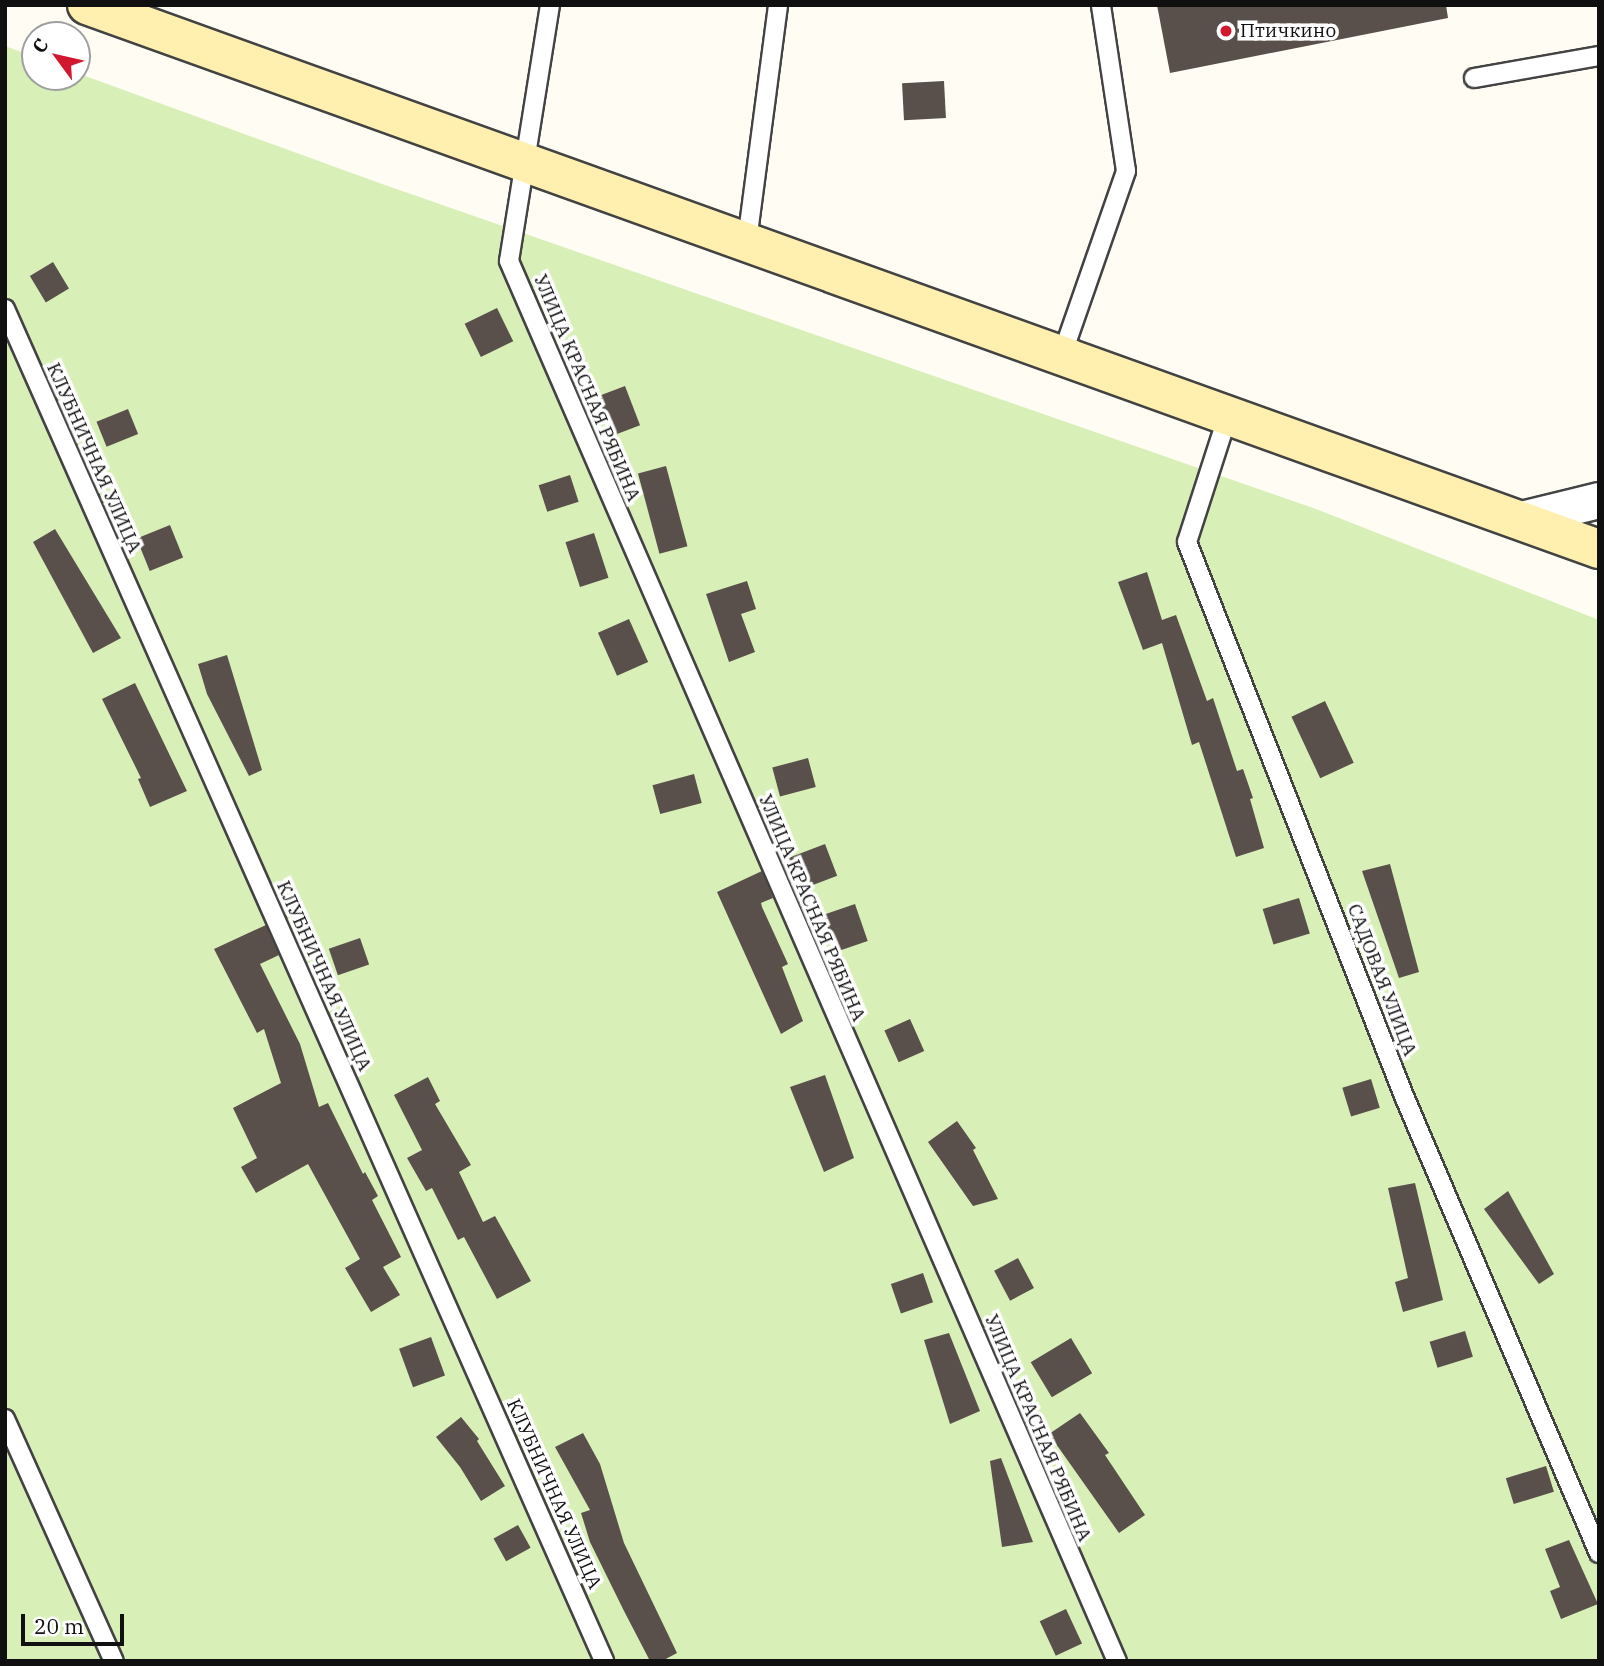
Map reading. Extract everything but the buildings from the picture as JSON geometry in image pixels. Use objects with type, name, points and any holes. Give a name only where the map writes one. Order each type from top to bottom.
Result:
[{"type":"main road","points":[[87,5],[1599,549]]},
{"type":"street","points":[[1517,520],[1599,500]]},
{"type":"lane","name":"УЛИЦА КРАСНАЯ РЯБИНА","points":[[550,5],[527,165],[509,261],[1116,1661]]},
{"type":"lane","points":[[747,241],[778,5]]},
{"type":"lane","points":[[1062,355],[1126,171],[1101,5]]},
{"type":"lane","points":[[1474,78],[1599,56]]},
{"type":"lane","name":"КЛУБНИЧНАЯ УЛИЦА","points":[[5,309],[604,1661]]},
{"type":"lane","name":"САДОВАЯ УЛИЦА","points":[[1228,415],[1187,542],[1404,1096],[1599,1553]]},
{"type":"lane","points":[[5,1419],[114,1661]]},
{"type":"green space","points":[[5,46],[21,52],[21,91],[91,91],[91,78],[382,184],[1316,509],[1599,620],[1599,1661],[5,1661]]},
{"type":"place","name":"Птичкино","points":[[1226,31]]}]
